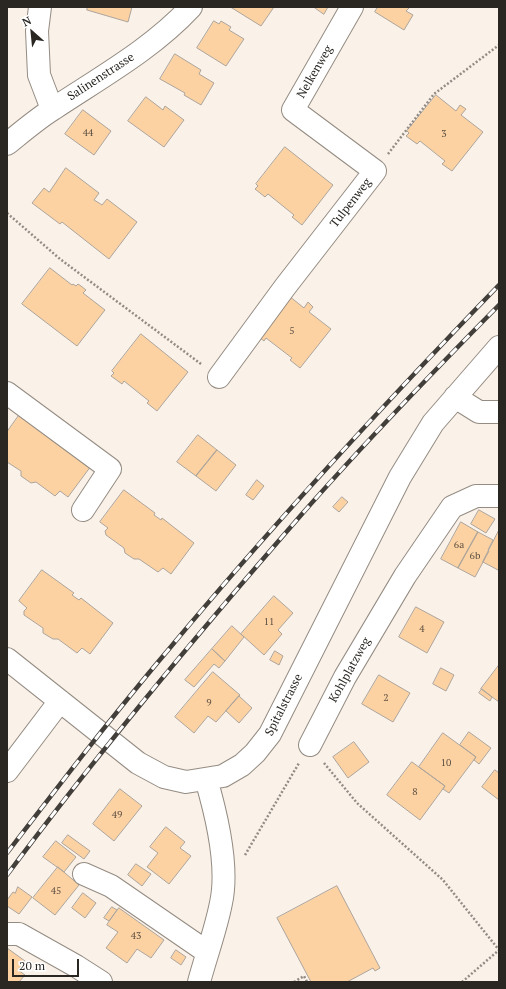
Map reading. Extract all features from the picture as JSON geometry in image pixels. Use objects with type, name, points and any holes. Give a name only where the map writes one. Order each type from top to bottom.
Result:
[{"type":"street","points":[[40,7],[37,31],[38,75],[52,110]]},
{"type":"street","name":"Salinenstrasse","points":[[7,144],[52,110],[135,55],[191,7]]},
{"type":"street","name":"Nelkenweg","points":[[352,7],[293,110],[375,171]]},
{"type":"street","name":"Tulpenweg","points":[[219,377],[284,287],[375,171]]},
{"type":"street","name":"Spitalstrasse","points":[[7,659],[138,763],[164,777],[186,782],[206,779],[223,776],[242,765],[255,753],[270,734],[400,477],[433,423],[499,347]]},
{"type":"street","points":[[7,393],[110,469],[83,510]]},
{"type":"street","points":[[455,397],[479,412],[499,412]]},
{"type":"street","name":"Kohlplatzweg","points":[[310,745],[345,677],[405,576],[452,507],[476,496],[499,496]]},
{"type":"street","points":[[7,771],[60,701]]},
{"type":"street","points":[[199,982],[222,901],[224,873],[215,809],[206,779]]},
{"type":"street","points":[[84,874],[111,886],[207,952]]},
{"type":"street","points":[[7,934],[19,934],[101,982]]},
{"type":"path","name":"Tulpenweg","points":[[375,171],[434,94],[499,45]]},
{"type":"path","points":[[7,213],[60,259],[219,377]]},
{"type":"path","points":[[224,873],[241,863],[310,745],[357,803],[442,880],[499,950],[462,982]]},
{"type":"path","points":[[294,982],[304,976],[307,982]]},
{"type":"building","points":[[88,7],[132,7],[128,22],[87,10]]},
{"type":"building","points":[[274,7],[261,26],[232,8]]},
{"type":"building","points":[[314,7],[328,7],[324,14]]},
{"type":"building","points":[[378,7],[410,7],[406,11],[413,15],[404,30],[375,12]]},
{"type":"building","points":[[214,21],[219,24],[221,21],[231,27],[229,30],[244,39],[226,66],[197,48]]},
{"type":"building","points":[[175,54],[201,70],[199,74],[214,83],[201,105],[184,95],[185,93],[160,79]]},
{"type":"building","points":[[436,95],[456,111],[460,105],[466,109],[461,115],[483,132],[452,171],[442,164],[445,161],[420,141],[417,144],[406,136],[409,133],[407,131]]},
{"type":"building","points":[[146,97],[163,110],[165,106],[184,120],[164,147],[128,121]]},
{"type":"building","points":[[83,110],[111,131],[94,155],[65,134]]},
{"type":"building","points":[[285,147],[333,185],[302,225],[292,217],[294,215],[268,194],[265,197],[255,189],[258,186],[256,184]]},
{"type":"building","points":[[66,168],[99,193],[94,200],[102,205],[107,199],[137,222],[109,259],[62,222],[60,224],[32,203],[44,188],[49,192]]},
{"type":"building","points":[[50,268],[72,285],[73,284],[76,286],[78,284],[81,286],[86,290],[83,293],[105,310],[77,346],[22,304]]},
{"type":"building","points":[[284,292],[304,308],[308,302],[313,307],[309,312],[331,329],[300,368],[290,360],[292,358],[266,338],[264,341],[254,333]]},
{"type":"building","points":[[141,334],[188,372],[157,411],[147,403],[149,401],[124,381],[122,384],[111,376],[114,373],[112,371]]},
{"type":"building","points":[[20,414],[52,437],[50,439],[91,466],[68,497],[60,491],[55,496],[36,482],[31,483],[21,476],[21,471],[7,462],[7,432]]},
{"type":"building","points":[[198,435],[217,450],[196,476],[177,462]]},
{"type":"building","points":[[217,450],[236,465],[216,491],[196,476]]},
{"type":"building","points":[[257,480],[264,486],[253,500],[246,495]]},
{"type":"building","points":[[124,490],[155,513],[154,515],[161,520],[162,518],[194,543],[171,574],[163,568],[158,572],[139,559],[134,559],[125,553],[124,548],[106,535],[105,531],[108,528],[100,522]]},
{"type":"building","points":[[342,497],[348,502],[339,512],[333,507]]},
{"type":"building","points":[[479,510],[495,519],[486,533],[471,524]]},
{"type":"building","points":[[461,522],[478,532],[458,568],[441,559]]},
{"type":"building","points":[[499,530],[499,568],[498,570],[483,562]]},
{"type":"building","points":[[478,532],[493,540],[488,550],[489,551],[475,577],[458,568]]},
{"type":"building","points":[[42,570],[74,593],[72,595],[76,598],[79,600],[81,598],[113,623],[90,654],[82,648],[77,653],[58,639],[53,639],[43,633],[43,628],[24,615],[24,611],[27,608],[19,601]]},
{"type":"building","points":[[274,596],[293,613],[278,630],[282,634],[264,655],[241,634]]},
{"type":"building","points":[[416,607],[444,622],[427,653],[399,637]]},
{"type":"building","points":[[232,626],[244,637],[225,661],[212,649]]},
{"type":"building","points":[[212,649],[225,661],[219,668],[214,664],[194,687],[185,680]]},
{"type":"building","points":[[275,651],[283,656],[279,665],[270,660]]},
{"type":"building","points":[[499,665],[499,702],[481,689]]},
{"type":"building","points":[[441,668],[454,675],[446,691],[433,684]]},
{"type":"building","points":[[213,672],[240,695],[216,722],[208,716],[194,733],[175,717]]},
{"type":"building","points":[[379,675],[410,693],[393,722],[362,704]]},
{"type":"building","points":[[482,689],[492,697],[490,701],[479,693]]},
{"type":"building","points":[[239,696],[252,708],[239,723],[226,711]]},
{"type":"building","points":[[469,732],[491,748],[479,764],[474,760],[476,757],[460,745]]},
{"type":"building","points":[[443,733],[476,757],[449,793],[443,789],[445,786],[419,767]]},
{"type":"building","points":[[354,742],[369,762],[348,778],[333,757]]},
{"type":"building","points":[[412,762],[445,786],[420,820],[387,795]]},
{"type":"building","points":[[495,770],[499,773],[499,800],[482,787]]},
{"type":"building","points":[[120,789],[142,806],[114,841],[93,824]]},
{"type":"building","points":[[166,827],[185,842],[180,848],[191,856],[169,884],[147,867],[158,853],[150,847]]},
{"type":"building","points":[[68,835],[90,851],[84,859],[62,843]]},
{"type":"building","points":[[56,841],[76,857],[64,872],[43,857]]},
{"type":"building","points":[[136,864],[151,874],[142,886],[128,875]]},
{"type":"building","points":[[58,867],[79,885],[55,915],[33,898]]},
{"type":"building","points":[[337,886],[380,968],[375,971],[373,968],[347,982],[311,982],[277,918]]},
{"type":"building","points":[[18,887],[32,897],[19,914],[7,906],[7,900],[13,892],[15,893]]},
{"type":"building","points":[[83,893],[96,903],[85,918],[72,908]]},
{"type":"building","points":[[112,907],[117,910],[109,921],[104,918]]},
{"type":"building","points":[[119,908],[164,940],[151,958],[137,949],[127,963],[106,948],[118,932],[107,925]]},
{"type":"building","points":[[7,948],[25,961],[18,970],[25,975],[19,982],[7,982]]},
{"type":"building","points":[[176,950],[186,957],[181,965],[171,958]]},
{"type":"railway","points":[[7,853],[148,674],[209,602],[289,510],[372,419],[499,285]]},
{"type":"railway","points":[[7,875],[114,737],[264,558],[374,434],[499,305]]}]
